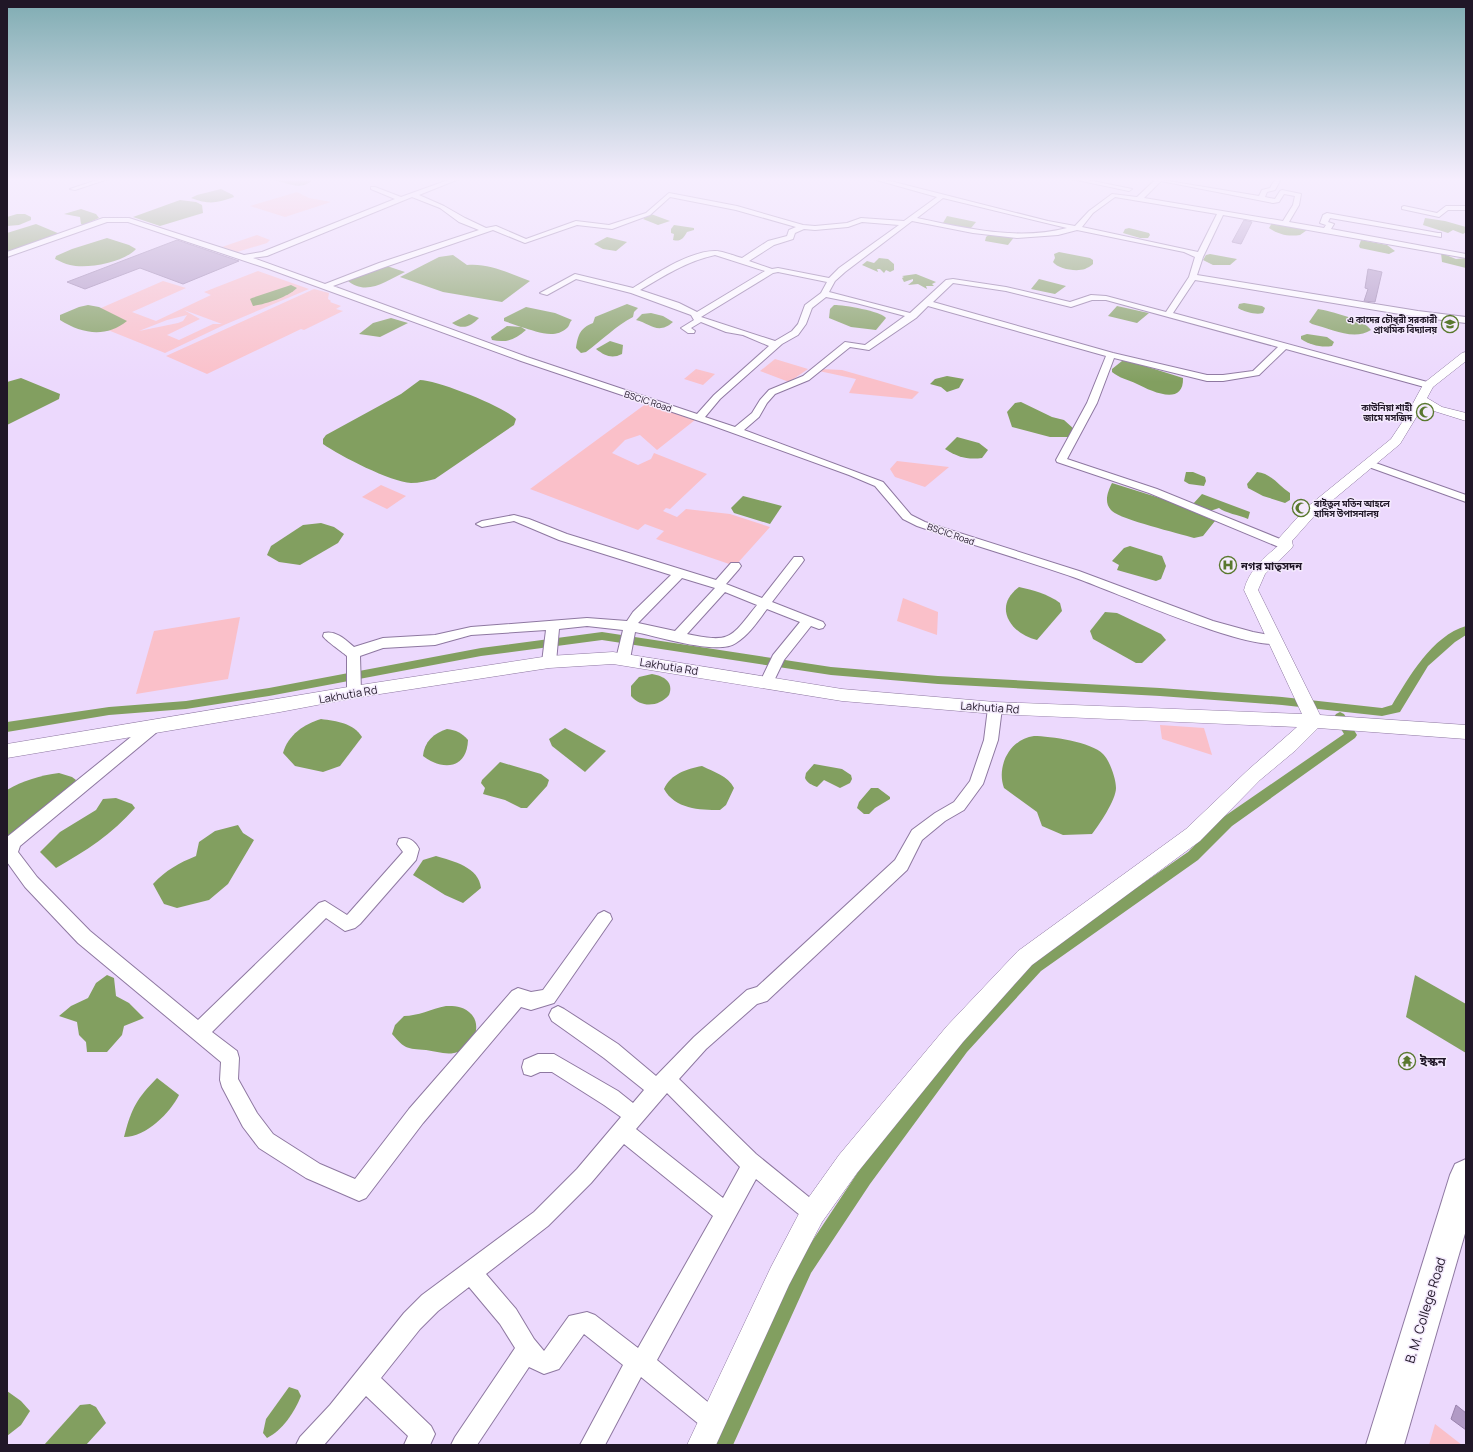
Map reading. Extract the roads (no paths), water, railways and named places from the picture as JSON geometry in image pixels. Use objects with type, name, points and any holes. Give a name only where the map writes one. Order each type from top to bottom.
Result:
[{"type":"main road","name":"B. M. College Road","points":[[1385,1445],[1466,1175]]},
{"type":"street","name":"BSCIC Road","points":[[7,255],[30,247]]},
{"type":"street","name":"BSCIC Road","points":[[208,247],[272,267],[524,359],[737,431],[853,473],[879,484],[907,517],[921,524],[1096,580],[1206,622],[1256,638],[1275,640]]},
{"type":"street","points":[[239,257],[258,256],[284,247]]},
{"type":"street","points":[[324,287],[436,247]]},
{"type":"street","points":[[743,261],[765,247]]},
{"type":"street","points":[[699,418],[717,397],[777,344],[795,333],[802,324],[808,307],[824,294],[831,281],[842,270],[874,247]]},
{"type":"street","points":[[1169,247],[1195,253],[1199,257]]},
{"type":"street","points":[[1168,314],[1193,277],[1199,257],[1204,247]]},
{"type":"street","points":[[1417,247],[1466,256]]},
{"type":"street","points":[[271,252],[266,257],[266,261],[272,267]]},
{"type":"street","points":[[634,291],[663,273],[696,257],[715,253],[771,271]]},
{"type":"street","points":[[691,331],[685,328],[698,317],[740,292],[771,271],[778,270],[831,281]]},
{"type":"street","points":[[544,293],[575,276],[634,291],[676,305],[698,317],[730,330],[745,333],[767,343],[777,344]]},
{"type":"street","points":[[1193,277],[1418,314],[1466,320]]},
{"type":"street","points":[[737,431],[756,415],[763,402],[772,392],[806,378],[848,344],[866,348],[898,328],[928,303],[949,282],[960,281],[1006,289],[1071,305],[1091,298],[1100,297],[1168,314],[1428,385]]},
{"type":"street","points":[[824,294],[863,301],[882,308],[913,316]]},
{"type":"street","points":[[928,303],[1111,355],[1207,378],[1223,378],[1256,373],[1285,346]]},
{"type":"street","points":[[1111,355],[1092,403],[1061,460],[1153,492],[1286,546]]},
{"type":"street","points":[[1286,546],[1285,540],[1311,511],[1370,464],[1396,441],[1411,418],[1428,385],[1439,378],[1466,355]]},
{"type":"street","points":[[1420,399],[1438,409],[1466,417]]},
{"type":"street","points":[[1370,464],[1466,499]]},
{"type":"street","points":[[482,524],[514,518],[525,521],[563,537],[721,586],[814,623],[778,658],[768,682]]},
{"type":"street","points":[[701,1445],[780,1276],[812,1213],[895,1105],[955,1034],[1024,958],[1193,835],[1254,775],[1290,745],[1312,718],[1251,590],[1252,580],[1260,570],[1286,546]]},
{"type":"street","points":[[353,659],[383,643],[434,640],[471,631],[587,622],[630,626],[714,644],[731,641],[744,631],[798,560]]},
{"type":"street","points":[[677,637],[721,586],[735,566]]},
{"type":"street","points":[[623,659],[630,626],[637,615],[679,574]]},
{"type":"street","points":[[549,662],[553,624]]},
{"type":"street","points":[[329,636],[338,640],[353,659],[354,692]]},
{"type":"street","name":"Lakhutia Rd","points":[[7,751],[152,728],[354,692],[549,662],[613,658],[842,695],[995,708],[1312,718],[1354,724],[1466,732]]},
{"type":"street","points":[[308,1445],[338,1413],[430,1303],[541,1219],[584,1176],[662,1084],[700,1042],[753,996],[761,995],[794,966],[901,865],[917,835],[940,817],[960,806],[976,784],[991,740],[995,708]]},
{"type":"street","points":[[152,728],[13,842],[10,853],[31,882],[84,938],[230,1058],[229,1080],[250,1120],[266,1141],[313,1170],[359,1191],[416,1116],[518,997],[531,1001],[548,997],[604,919]]},
{"type":"street","points":[[200,1032],[325,908],[345,923],[349,923],[410,855],[411,849],[406,844]]},
{"type":"street","points":[[558,1015],[662,1084],[753,1164],[812,1213]]},
{"type":"street","points":[[531,1067],[538,1063],[554,1063],[611,1098],[651,1155],[725,1213]]},
{"type":"street","points":[[592,1445],[753,1164]]},
{"type":"street","points":[[470,1273],[487,1291],[513,1324],[533,1356],[540,1362],[546,1363],[551,1361],[577,1324],[587,1323],[639,1362],[712,1421]]},
{"type":"street","points":[[463,1445],[528,1348]]},
{"type":"street","points":[[365,1379],[423,1434],[416,1445]]},
{"type":"waterway","points":[[7,727],[109,711],[186,705],[269,692],[481,652],[602,636],[831,671],[938,680],[1160,692],[1282,701],[1382,712],[1396,709],[1424,663],[1451,639],[1466,630]]},
{"type":"waterway","points":[[722,1445],[805,1267],[864,1178],[961,1046],[1036,966],[1193,856],[1227,822],[1351,735],[1340,717]]},
{"type":"place","name":"এ কাদের চৌধুরী সরকারী প্রাথমিক বিদ্যালয়","points":[[1450,324]]},
{"type":"place","name":"কাউনিয়া শাহী জামে মসজিদ","points":[[1425,412]]},
{"type":"place","name":"বাইতুল মতিন আহলে হাদিস উপাসনালয়","points":[[1301,508]]},
{"type":"place","name":"নগর মাতৃসদন","points":[[1228,565]]},
{"type":"place","name":"ইস্কন","points":[[1407,1061]]}]
